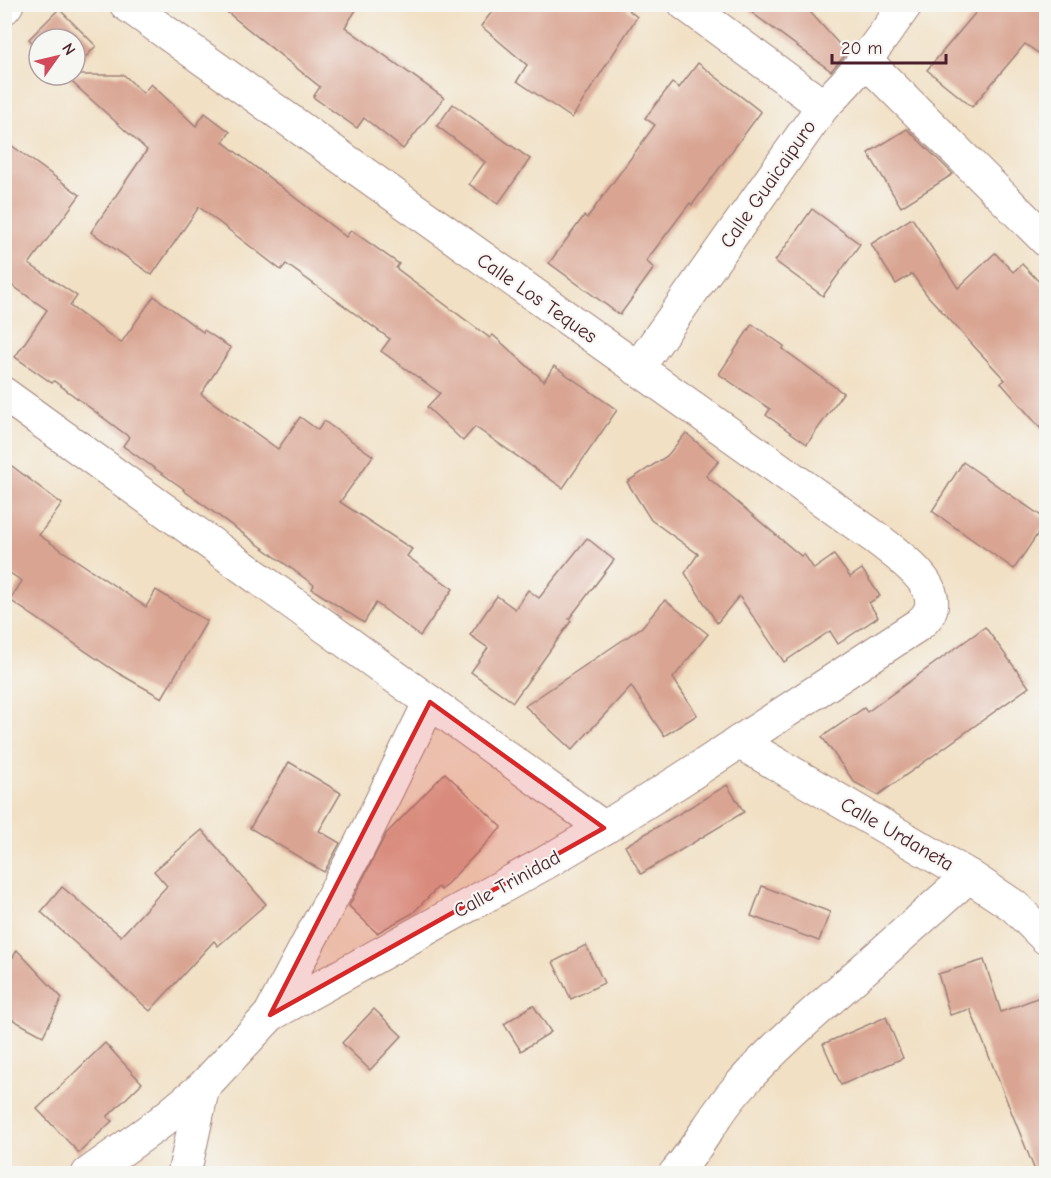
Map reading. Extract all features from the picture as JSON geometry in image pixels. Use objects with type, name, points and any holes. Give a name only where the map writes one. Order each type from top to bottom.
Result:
[{"type":"street","points":[[4,8],[7,4]]},
{"type":"street","name":"Calle Los Teques","points":[[126,4],[876,538],[920,575],[928,586],[931,604]]},
{"type":"street","points":[[685,4],[823,106]]},
{"type":"street","name":"Calle Guaicaipuro","points":[[637,369],[823,106],[846,85],[866,61],[906,4]]},
{"type":"street","points":[[866,61],[1047,240]]},
{"type":"street","points":[[4,394],[604,828]]},
{"type":"street","name":"Calle Trinidad","points":[[88,1173],[161,1122],[203,1087],[270,1016],[604,828],[918,625],[927,618],[931,611],[931,604]]},
{"type":"street","points":[[270,1016],[360,845],[430,702]]},
{"type":"street","name":"Calle Urdaneta","points":[[739,742],[969,876],[1014,906],[1047,938]]},
{"type":"street","points":[[675,1173],[688,1159],[736,1089],[760,1064],[807,1019],[969,876]]},
{"type":"street","points":[[184,1173],[203,1087]]},
{"type":"highlighted area","points":[[430,702],[604,828],[270,1015]]},
{"type":"building","points":[[217,4],[360,4],[345,27],[444,98],[403,149],[364,118],[357,128],[313,97],[320,87]]},
{"type":"building","points":[[498,4],[621,4],[637,17],[572,118],[517,81],[527,65],[481,26]]},
{"type":"building","points":[[740,4],[803,4],[847,53],[831,71]]},
{"type":"building","points":[[983,4],[1047,4],[1047,59],[1025,44],[972,107],[927,70]]},
{"type":"building","points":[[59,9],[77,27],[41,27]]},
{"type":"building","points":[[87,37],[96,46],[87,55]]},
{"type":"building","points":[[698,63],[761,112],[692,205],[690,203],[646,261],[654,268],[620,315],[549,263],[584,216],[587,218],[655,125],[645,118],[672,83],[679,88]]},
{"type":"building","points":[[87,75],[124,75],[143,93],[151,84],[196,126],[205,113],[230,132],[223,142],[346,237],[351,230],[399,264],[396,268],[490,338],[493,335],[544,381],[554,366],[617,410],[563,488],[475,427],[463,441],[427,407],[440,393],[381,351],[390,339],[286,264],[281,270],[199,207],[152,275],[91,232],[147,150],[77,87],[87,87]]},
{"type":"building","points":[[453,104],[530,159],[498,204],[469,184],[485,162],[437,126]]},
{"type":"building","points":[[907,129],[953,174],[901,207],[868,153]]},
{"type":"building","points":[[4,140],[80,195],[29,264],[77,296],[70,306],[121,343],[154,296],[203,332],[204,330],[231,348],[201,394],[278,449],[300,417],[318,430],[324,421],[373,456],[340,502],[412,549],[407,556],[453,589],[420,636],[376,603],[364,623],[312,589],[314,585],[123,446],[129,437],[54,381],[52,383],[15,357],[47,310],[13,286],[4,298]]},
{"type":"building","points":[[812,209],[860,244],[823,296],[775,261]]},
{"type":"building","points":[[912,218],[958,288],[995,253],[1013,272],[1022,264],[1047,290],[1047,436],[1001,383],[1005,380],[927,295],[912,274],[896,284],[871,244]]},
{"type":"building","points":[[752,324],[784,346],[783,349],[843,393],[807,444],[766,415],[770,409],[719,374]]},
{"type":"building","points":[[686,433],[719,461],[706,476],[801,556],[804,554],[814,569],[834,555],[850,577],[862,569],[880,596],[869,603],[878,617],[838,644],[830,631],[784,662],[739,596],[717,623],[685,573],[698,554],[651,520],[627,482],[667,456]]},
{"type":"building","points":[[4,460],[62,504],[39,535],[146,607],[156,590],[207,621],[162,698],[118,673],[10,600],[22,581],[4,569]]},
{"type":"building","points":[[963,462],[1047,520],[1014,569],[932,511]]},
{"type":"building","points":[[587,538],[614,560],[569,619],[571,621],[513,702],[471,672],[488,648],[470,635],[497,596],[515,609],[528,590],[539,598]]},
{"type":"building","points":[[665,600],[708,634],[673,678],[697,715],[664,736],[631,686],[572,750],[525,706],[642,627]]},
{"type":"building","points":[[985,627],[1029,687],[878,795],[854,782],[822,737],[864,708],[867,712]]},
{"type":"building","points":[[289,762],[341,793],[319,831],[340,843],[324,872],[250,828]]},
{"type":"building","points":[[445,773],[502,827],[441,890],[438,887],[413,913],[377,933],[349,906],[386,834]]},
{"type":"building","points":[[727,785],[744,812],[641,874],[625,846]]},
{"type":"building","points":[[202,830],[266,904],[218,946],[214,941],[150,1011],[41,912],[62,887],[121,936],[167,886],[154,871]]},
{"type":"building","points":[[762,886],[830,912],[819,941],[751,916]]},
{"type":"building","points":[[586,945],[604,983],[571,999],[553,962]]},
{"type":"building","points":[[17,950],[62,998],[43,1036],[4,1015],[4,973]]},
{"type":"building","points":[[984,960],[1001,1012],[1047,994],[1047,1173],[1036,1173],[970,1009],[950,1015],[938,974]]},
{"type":"building","points":[[533,1005],[551,1032],[521,1051],[504,1024]]},
{"type":"building","points":[[374,1009],[402,1036],[370,1070],[342,1043]]},
{"type":"building","points":[[886,1017],[903,1058],[841,1085],[823,1044]]},
{"type":"building","points":[[105,1043],[142,1083],[107,1117],[112,1121],[79,1153],[37,1109]]}]
